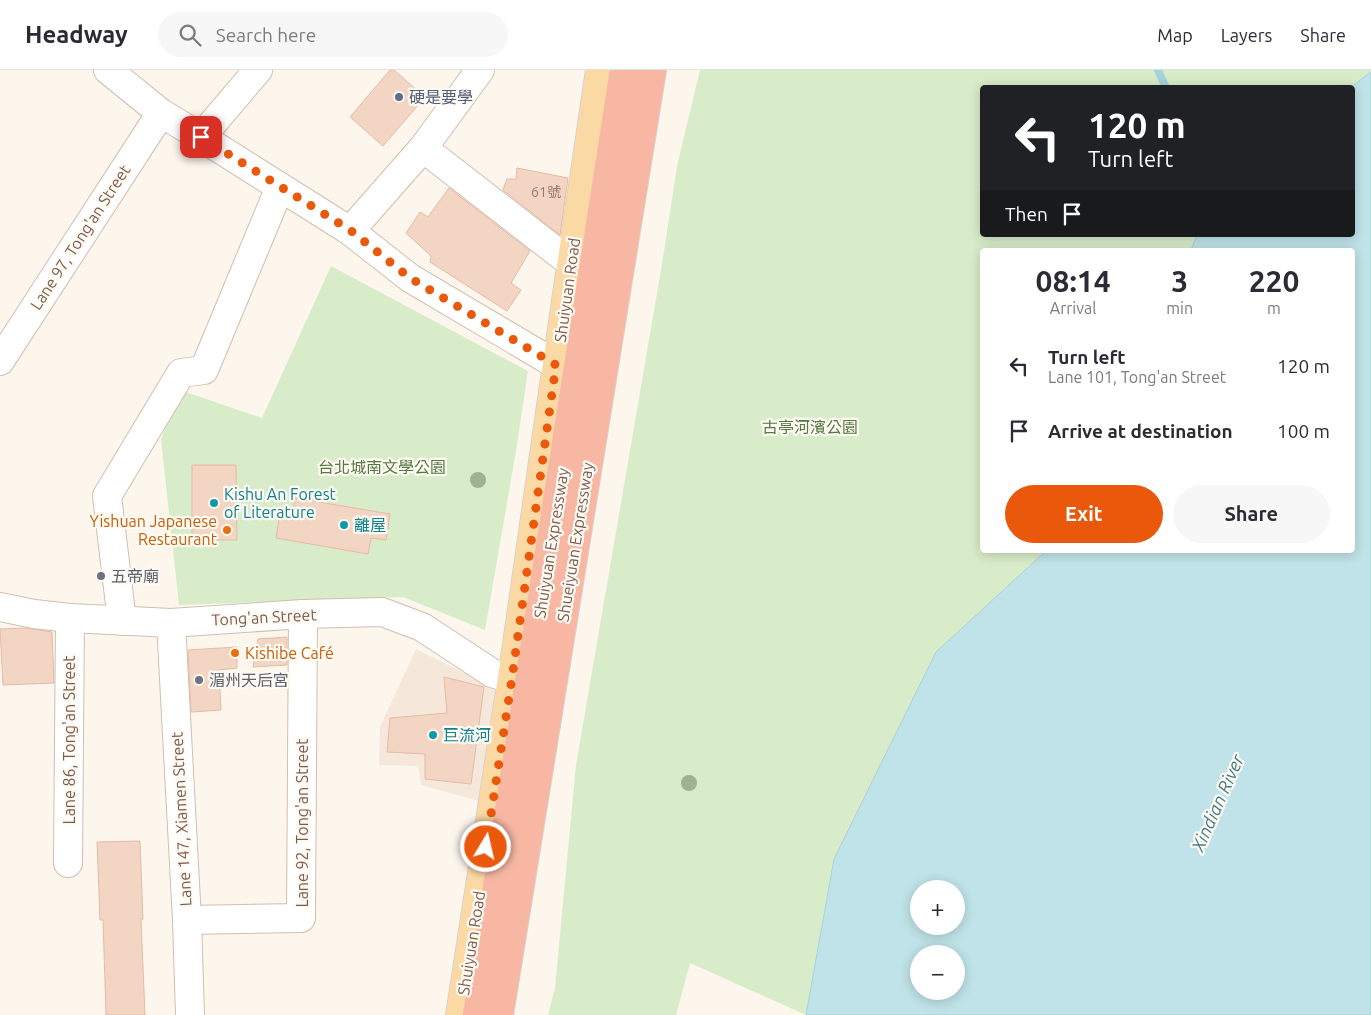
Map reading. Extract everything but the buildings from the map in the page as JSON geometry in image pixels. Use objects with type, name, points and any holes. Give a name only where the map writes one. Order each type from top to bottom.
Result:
[{"type":"highway","name":"Shuiyuan Expressway","points":[[477,1015],[624,70]]},
{"type":"highway","name":"Shueiyuan Expressway","points":[[499,1015],[652,70]]},
{"type":"main road","name":"Shuiyuan Road","points":[[460,1015],[512,678],[600,70]]},
{"type":"street","points":[[108,70],[161,113],[350,230],[410,278],[556,365]]},
{"type":"street","points":[[201,137],[258,70]]},
{"type":"street","points":[[350,230],[423,148],[480,70]]},
{"type":"street","name":"Lane 97, Tong'an Street","points":[[0,361],[161,113]]},
{"type":"street","points":[[423,148],[571,263]]},
{"type":"street","points":[[122,620],[107,496],[181,373],[204,370],[280,188]]},
{"type":"street","name":"Tong'an Street","points":[[0,607],[34,614],[70,618],[171,623],[303,614],[382,612],[422,627],[492,673],[512,678]]},
{"type":"street","name":"Lane 92, Tong'an Street","points":[[187,920],[301,918],[303,614]]},
{"type":"street","name":"Lane 86, Tong'an Street","points":[[68,863],[70,618]]},
{"type":"street","name":"Lane 147, Xiamen Street","points":[[171,623],[187,920],[190,1015]]},
{"type":"shaded area","name":"巨流河","points":[[416,649],[468,675],[499,683],[479,801],[421,785],[418,766],[379,765],[380,727]]},
{"type":"green space","name":"古亭河濱公園","points":[[700,70],[1371,70],[1355,85],[980,85],[980,237],[1196,237],[1192,248],[980,248],[980,553],[1044,553],[936,652],[834,859],[806,1015],[690,963],[676,1015],[548,1015],[555,988],[576,765],[662,264],[677,166]]},
{"type":"green space","name":"台北城南文學公園","points":[[331,266],[528,371],[485,630],[403,597],[179,605],[161,439],[180,390],[262,418]]},
{"type":"water","name":"Xindian River","points":[[1371,72],[1371,1015],[806,1015],[834,859],[936,652],[1044,553],[1355,553],[1355,248],[1192,248],[1196,237],[1355,237],[1354,85]]},
{"type":"waterway","points":[[1158,70],[1165,85]]},
{"type":"place","name":"硬是要學","points":[[399,97]]},
{"type":"place","name":"Kishu An Forest of Literature","points":[[214,503]]},
{"type":"place","name":"離屋","points":[[344,525]]},
{"type":"place","name":"Yishuan Japanese Restaurant","points":[[227,530]]},
{"type":"place","name":"五帝廟","points":[[101,576]]},
{"type":"place","name":"Kishibe Café","points":[[235,653]]},
{"type":"place","name":"湄州天后宮","points":[[199,680]]},
{"type":"place","name":"巨流河","points":[[433,735]]},
{"type":"route","points":[[201,137],[350,230],[410,278],[556,365],[486,847]]}]
